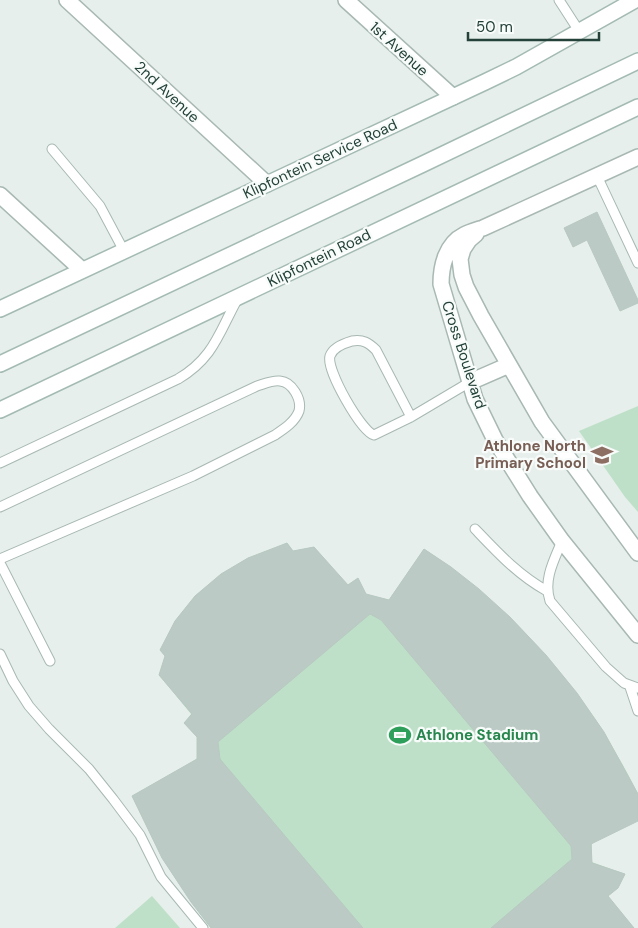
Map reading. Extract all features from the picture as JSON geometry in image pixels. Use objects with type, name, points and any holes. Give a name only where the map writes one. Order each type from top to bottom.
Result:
[{"type":"street","name":"2nd Avenue","points":[[67,0],[267,184]]},
{"type":"street","name":"1st Avenue","points":[[346,0],[452,97]]},
{"type":"street","name":"Klipfontein Service Road","points":[[0,309],[516,67],[579,31],[634,3]]},
{"type":"street","points":[[0,364],[638,61]]},
{"type":"street","name":"Klipfontein Road","points":[[0,410],[638,107]]},
{"type":"street","name":"Cross Boulevard","points":[[638,157],[464,235],[456,241],[444,259],[441,271],[442,284],[475,399],[495,440],[530,496],[562,541],[638,635]]},
{"type":"street","points":[[0,195],[82,270]]},
{"type":"street","name":"Cross Boulevard","points":[[483,228],[469,240],[463,249],[460,259],[466,287],[542,422],[638,553]]},
{"type":"street","points":[[470,382],[509,365]]},
{"type":"lane","points":[[560,0],[579,31]]},
{"type":"lane","points":[[52,149],[100,206],[124,251]]},
{"type":"lane","points":[[597,176],[638,263]]},
{"type":"lane","points":[[0,463],[178,379],[192,370],[203,361],[213,347],[238,298]]},
{"type":"lane","points":[[411,417],[376,350],[370,344],[361,340],[350,342],[337,347],[332,352],[330,358],[332,370],[357,417],[371,434],[378,434],[411,417],[470,382]]},
{"type":"lane","points":[[0,507],[257,386],[279,381],[286,383],[293,389],[298,398],[299,412],[294,420],[274,435],[193,476],[0,561],[50,661]]},
{"type":"lane","points":[[474,529],[509,564],[531,582],[547,591]]},
{"type":"lane","points":[[562,541],[551,568],[547,591],[550,601],[600,660],[624,683],[634,688],[638,711]]},
{"type":"lane","points":[[0,654],[13,681],[29,706],[89,769],[113,799],[140,835],[161,877],[202,928]]},
{"type":"green space","points":[[638,406],[638,512],[625,497],[579,431]]},
{"type":"green space","name":"Athlone Stadium","points":[[287,543],[293,551],[314,547],[347,585],[358,578],[366,594],[389,600],[424,549],[490,599],[548,657],[597,723],[619,758],[638,794],[592,844],[592,862],[625,874],[618,888],[608,896],[634,928],[211,928],[162,858],[132,796],[197,759],[197,737],[184,723],[191,714],[159,675],[165,656],[160,650],[175,621],[195,596],[221,574],[248,558]]},
{"type":"green space","points":[[152,896],[180,928],[115,928]]},
{"type":"building","points":[[597,212],[638,300],[638,303],[620,311],[587,240],[573,247],[564,228]]},
{"type":"building","points":[[287,543],[293,551],[314,547],[348,585],[358,578],[366,594],[389,600],[424,549],[479,589],[510,617],[546,655],[577,693],[604,732],[638,794],[638,821],[591,844],[592,863],[625,874],[618,888],[608,896],[634,928],[491,928],[572,859],[571,846],[381,620],[370,614],[218,742],[220,759],[363,928],[211,928],[162,858],[132,796],[197,759],[197,737],[184,723],[192,714],[159,675],[165,656],[160,650],[175,621],[195,596],[221,574],[248,558]]},
{"type":"place","name":"Athlone North Primary School","points":[[602,455]]},
{"type":"place","name":"Athlone Stadium","points":[[400,735]]}]
